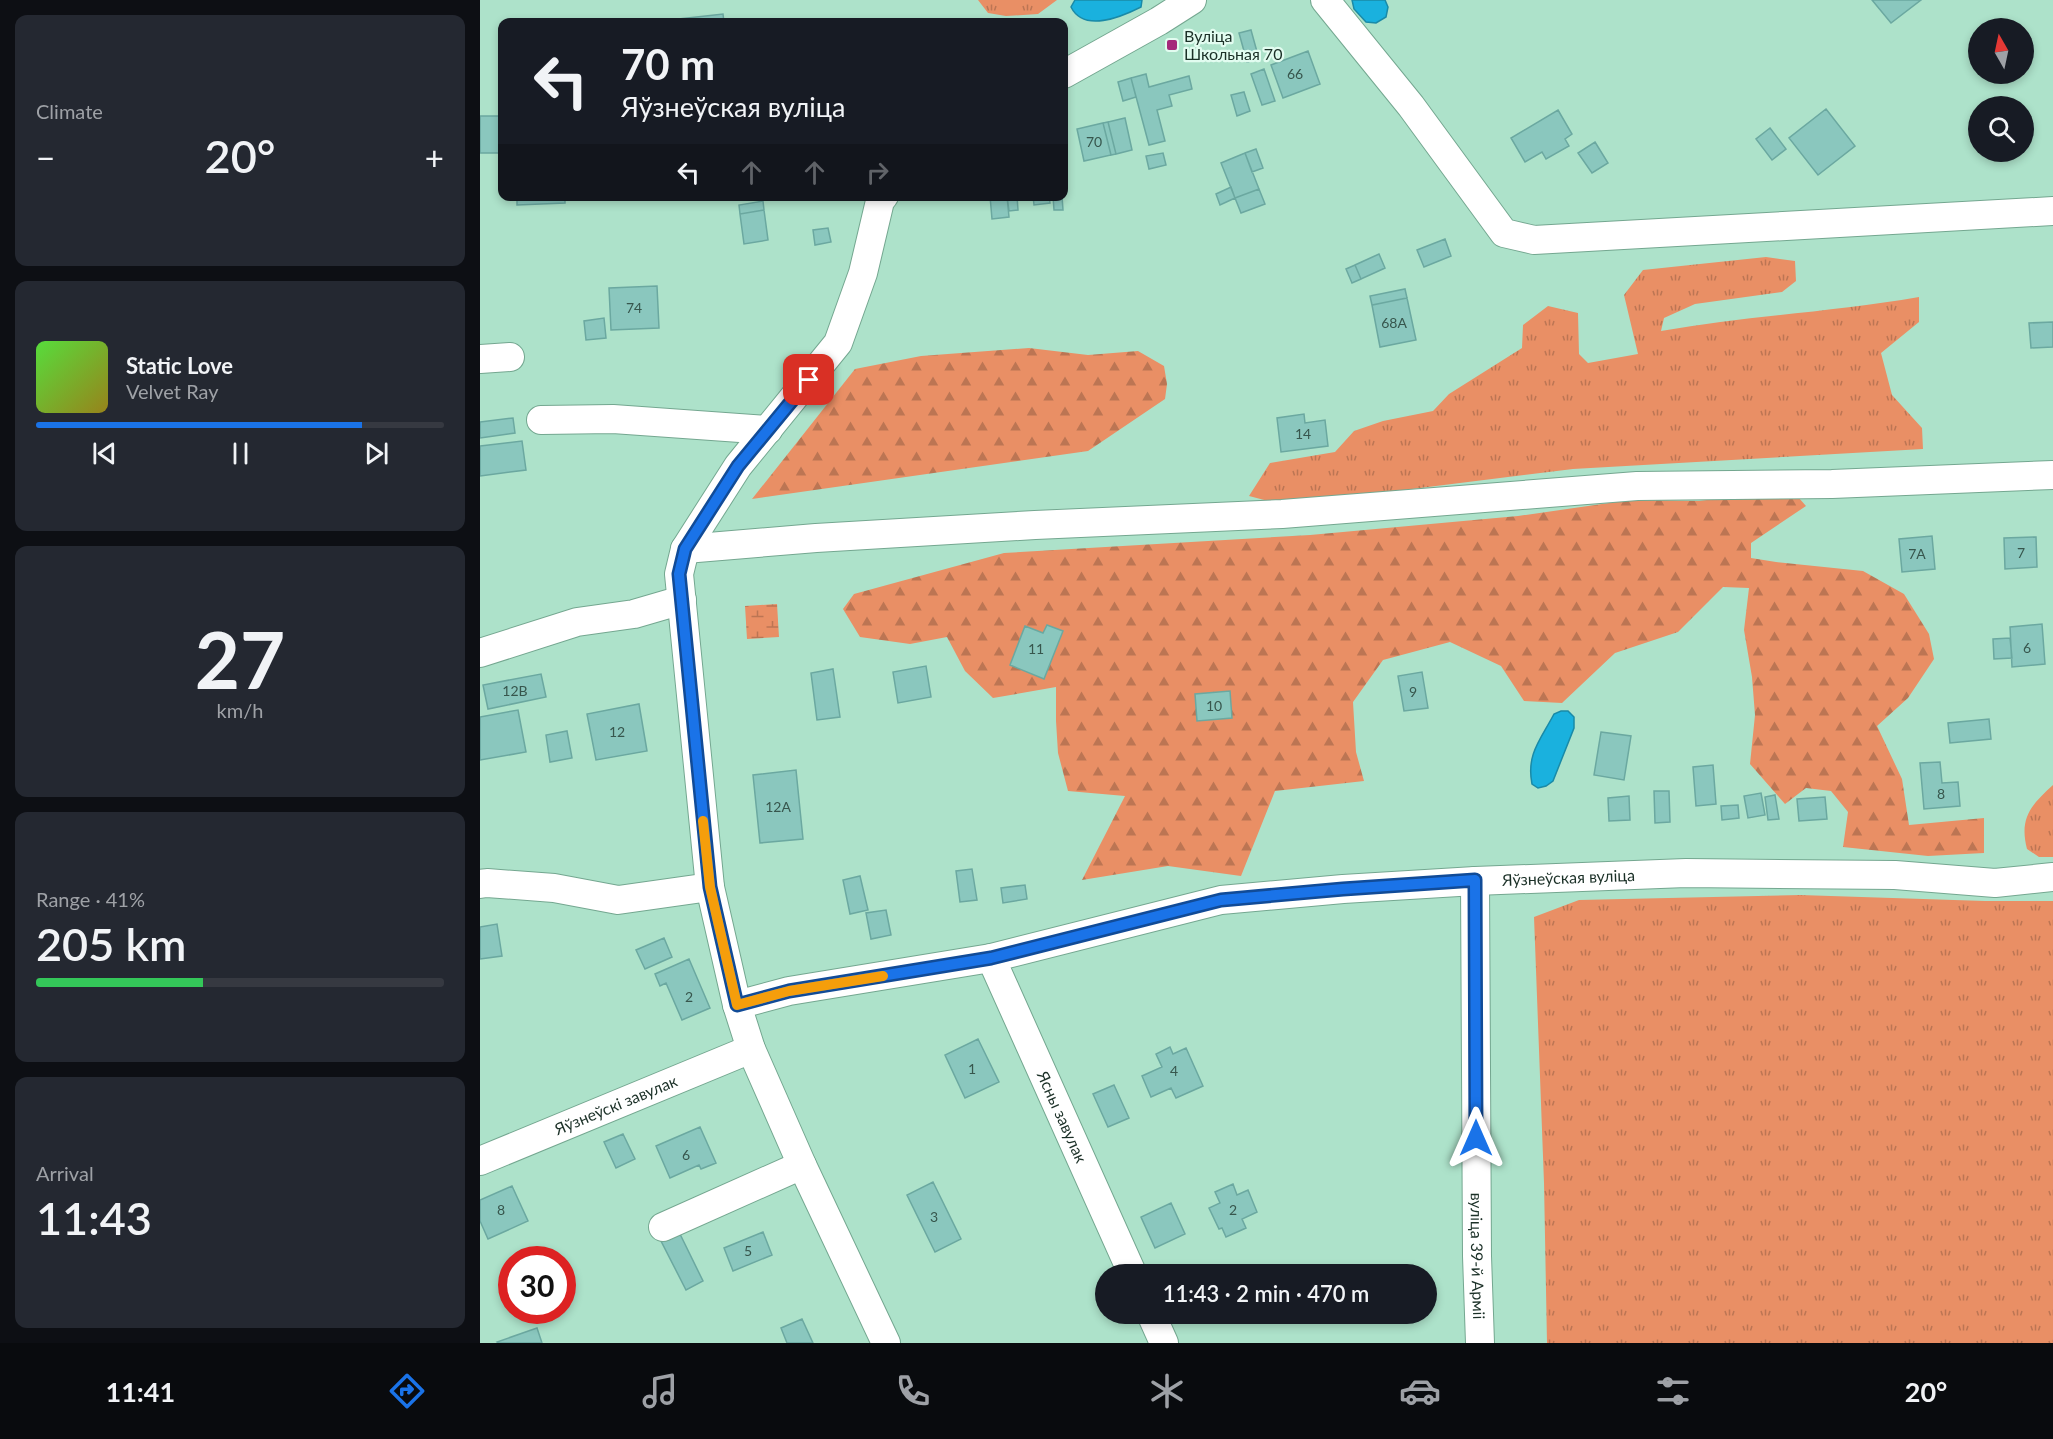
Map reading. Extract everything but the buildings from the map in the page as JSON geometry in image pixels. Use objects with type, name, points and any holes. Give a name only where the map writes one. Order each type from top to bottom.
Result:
[{"type":"street","points":[[1068,72],[1192,0]]},
{"type":"street","points":[[1325,0],[1411,106],[1504,233],[1534,240],[2053,211]]},
{"type":"street","points":[[879,201],[863,273],[838,343],[738,466],[685,549],[679,574],[710,887],[737,1005],[752,1049],[802,1165],[886,1343]]},
{"type":"street","points":[[480,359],[510,357]]},
{"type":"street","points":[[541,420],[613,419],[768,430]]},
{"type":"street","points":[[685,549],[816,538],[1035,525],[1282,514],[1636,486],[1832,484],[2053,475]]},
{"type":"street","points":[[480,653],[577,622],[634,614],[682,600]]},
{"type":"street","name":"Яўзнеўская вуліца","points":[[737,1005],[789,991],[991,958],[1221,900],[1475,880],[1686,873],[1895,875],[1995,883],[2053,877]]},
{"type":"street","name":"вуліца 39-й Арміі","points":[[1475,880],[1477,1244],[1480,1343]]},
{"type":"street","points":[[480,884],[554,888],[618,900],[710,887]]},
{"type":"street","name":"Ясны завулак","points":[[991,958],[1128,1264]]},
{"type":"street","name":"Яўзнеўскі завулак","points":[[480,1161],[752,1049]]},
{"type":"street","points":[[663,1227],[802,1165]]},
{"type":"street","points":[[1155,1324],[1164,1343]]},
{"type":"green space","points":[[978,0],[1057,0],[1038,14],[1006,16],[988,13]]},
{"type":"green space","points":[[1766,257],[1795,261],[1796,281],[1782,292],[1695,304],[1664,318],[1661,331],[1919,297],[1919,322],[1881,353],[1892,395],[1922,428],[1923,449],[1573,469],[1284,505],[1249,496],[1270,463],[1335,452],[1354,431],[1383,421],[1433,411],[1449,394],[1522,348],[1523,325],[1548,306],[1578,313],[1579,354],[1588,363],[1638,354],[1624,295],[1643,270]]},
{"type":"green space","points":[[1029,348],[1088,355],[1138,351],[1164,366],[1167,384],[1165,399],[1088,451],[752,499],[855,369],[921,356]]},
{"type":"green space","points":[[1791,489],[1806,506],[1751,543],[1751,558],[1863,571],[1904,594],[1929,634],[1934,659],[1908,698],[1877,726],[1902,779],[1909,825],[1984,818],[1984,853],[1928,856],[1843,847],[1848,812],[1831,791],[1806,788],[1785,804],[1750,764],[1755,715],[1752,677],[1744,630],[1749,588],[1723,587],[1678,632],[1615,653],[1562,703],[1524,701],[1501,666],[1450,642],[1383,660],[1353,702],[1356,752],[1364,781],[1275,791],[1241,876],[1168,866],[1082,880],[1125,796],[1068,791],[1058,753],[1056,687],[993,698],[965,671],[947,637],[910,644],[860,637],[843,609],[854,594],[1004,553],[1310,535],[1518,516],[1630,500],[1699,501]]},
{"type":"green space","points":[[777,604],[779,637],[747,639],[745,606]]},
{"type":"green space","points":[[2053,785],[2053,857],[2039,857],[2027,849],[2026,820],[2033,806]]},
{"type":"green space","points":[[1800,895],[2053,901],[2053,1343],[1547,1343],[1544,1183],[1534,917],[1579,900]]},
{"type":"water","points":[[1075,0],[1142,0],[1141,7],[1133,11],[1113,18],[1094,21],[1077,15],[1071,7]]},
{"type":"water","points":[[1352,0],[1385,0],[1388,7],[1386,17],[1376,23],[1366,22],[1354,9]]},
{"type":"water","points":[[1568,711],[1574,717],[1574,728],[1553,781],[1538,788],[1532,784],[1533,755],[1554,714]]},
{"type":"slow traffic","points":[[703,821],[710,887],[737,1005],[789,991],[883,976]]},
{"type":"place","name":"Вуліца Школьная 70","points":[[1172,45]]},
{"type":"route","points":[[809,380],[738,466],[685,549],[679,574],[710,887],[737,1005],[789,991],[991,958],[1221,900],[1475,880],[1476,1138]]}]
